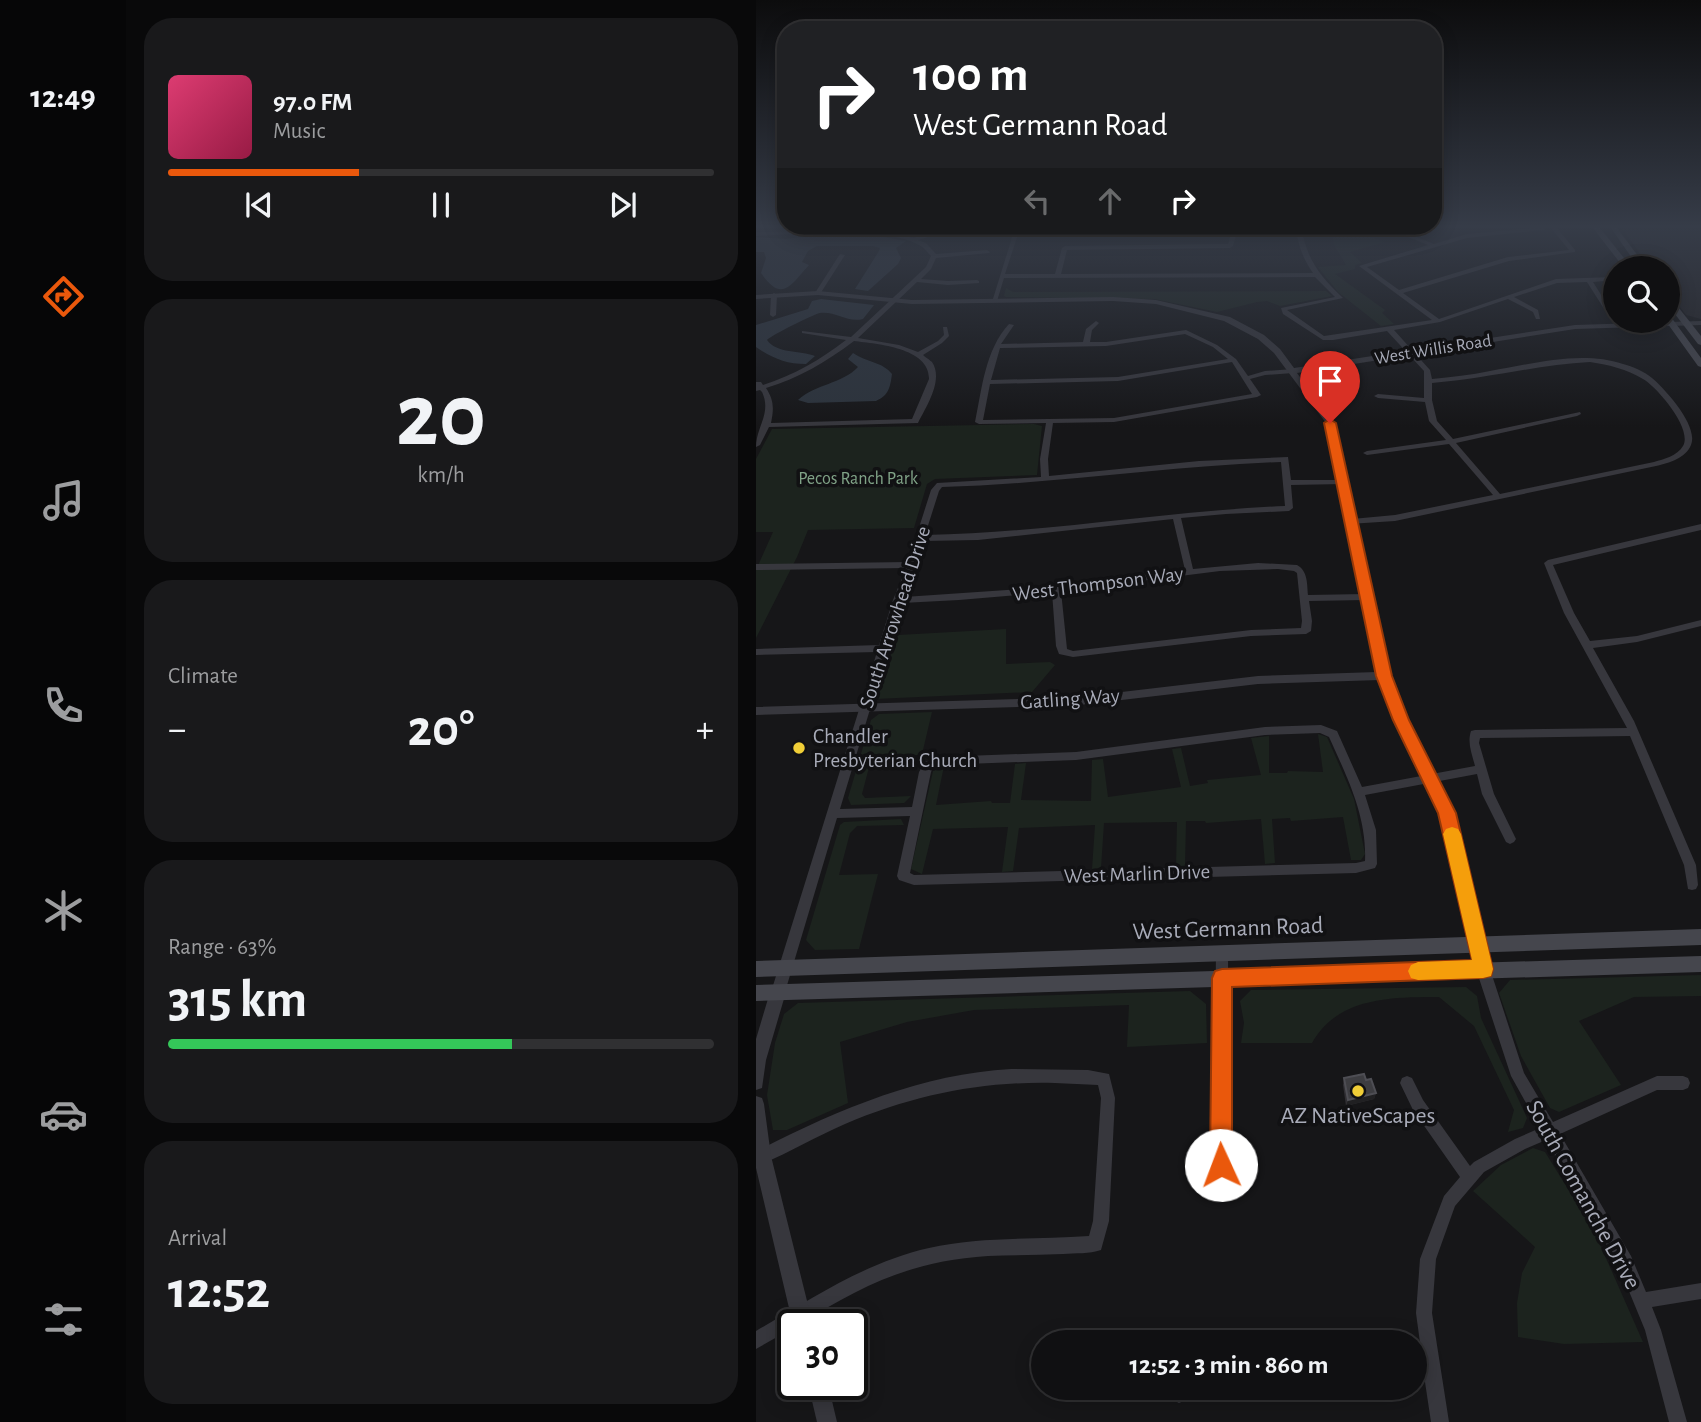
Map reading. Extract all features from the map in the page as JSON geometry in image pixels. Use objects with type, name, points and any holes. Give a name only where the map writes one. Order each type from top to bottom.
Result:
[{"type":"main road","points":[[1680,315],[1701,342]]},
{"type":"main road","points":[[1679,333],[1701,364]]},
{"type":"main road","name":"West Germann Road","points":[[756,969],[1701,937]]},
{"type":"main road","points":[[756,993],[1701,964]]},
{"type":"street","points":[[756,297],[788,294]]},
{"type":"street","points":[[833,294],[895,300],[1113,299],[1175,305],[1239,325],[1261,337],[1330,423],[1345,482],[1365,597],[1384,676],[1401,720],[1447,813],[1483,969]]},
{"type":"street","points":[[756,445],[767,425],[770,404],[758,386],[816,366],[854,340],[901,294]]},
{"type":"street","points":[[994,300],[996,294]]},
{"type":"street","points":[[1336,294],[1340,298],[1283,309],[1323,338],[1438,321],[1517,294]]},
{"type":"street","points":[[1402,294],[1438,321]]},
{"type":"street","points":[[773,316],[774,295]]},
{"type":"street","points":[[1509,297],[1536,311],[1538,318]]},
{"type":"street","name":"West Willis Road","points":[[1680,322],[1701,323]]},
{"type":"street","points":[[1086,345],[1088,329],[1096,323]]},
{"type":"street","points":[[998,346],[1086,345],[1186,332],[1215,346],[1234,360],[1257,395],[1131,418],[979,422],[998,346],[1003,332],[1011,325]]},
{"type":"street","name":"West Willis Road","points":[[1247,377],[1333,366],[1559,329],[1603,326]]},
{"type":"street","points":[[919,354],[940,342],[947,335],[945,328]]},
{"type":"street","points":[[1389,329],[1428,371],[1428,400],[1433,421],[1498,496]]},
{"type":"street","points":[[767,425],[915,421],[933,375],[929,364],[919,354],[903,347],[804,332]]},
{"type":"street","points":[[988,382],[1118,379],[1234,360]]},
{"type":"street","points":[[1352,522],[1395,518],[1656,464],[1676,457],[1687,449],[1688,429],[1660,387],[1625,365],[1559,361],[1429,381]]},
{"type":"street","points":[[1378,396],[1428,400]]},
{"type":"street","points":[[1367,453],[1450,442],[1577,414]]},
{"type":"street","points":[[920,538],[978,537],[1176,516],[1289,508],[1288,483],[1279,456],[1045,478],[1044,459],[1050,421]]},
{"type":"street","name":"South Arrowhead Drive","points":[[778,992],[898,600],[912,565],[935,490],[940,485],[1045,478]]},
{"type":"street","points":[[1288,483],[1345,482]]},
{"type":"street","points":[[1176,516],[1190,573]]},
{"type":"street","points":[[1692,884],[1690,865],[1634,732],[1616,694],[1586,645],[1548,563],[1701,527]]},
{"type":"street","points":[[756,567],[912,565]]},
{"type":"street","name":"West Thompson Way","points":[[898,600],[973,598],[1236,568],[1297,568],[1301,573],[1303,598]]},
{"type":"street","points":[[1056,589],[1063,652],[1073,654],[1251,633],[1306,631],[1303,598],[1365,597]]},
{"type":"street","points":[[1586,645],[1637,639],[1701,623]]},
{"type":"street","points":[[756,652],[883,648]]},
{"type":"street","name":"Gatling Way","points":[[756,711],[1079,701],[1258,680],[1384,676]]},
{"type":"street","points":[[832,814],[916,811],[925,772],[929,765],[938,761],[1096,754],[1265,731],[1327,730],[1333,734],[1359,792],[1481,769]]},
{"type":"street","points":[[1510,839],[1488,794],[1474,743],[1475,734],[1634,732]]},
{"type":"street","name":"West Marlin Drive","points":[[916,811],[903,876],[914,880],[1356,868],[1371,864],[1373,852],[1359,792]]},
{"type":"street","points":[[1221,1165],[1222,954]]},
{"type":"street","name":"South Comanche Drive","points":[[1483,969],[1518,1076],[1625,1262],[1653,1330],[1678,1422]]},
{"type":"street","points":[[756,1082],[758,1060],[778,992]]},
{"type":"street","points":[[762,1156],[821,1126],[893,1097],[986,1078],[1104,1079],[1108,1112],[1101,1221],[1095,1244],[975,1250],[928,1256],[864,1279],[819,1309]]},
{"type":"street","points":[[1407,1083],[1418,1105],[1469,1177]]},
{"type":"street","points":[[1440,1422],[1424,1313],[1428,1259],[1449,1201],[1479,1167],[1548,1130],[1657,1083],[1683,1083]]},
{"type":"street","points":[[756,1104],[762,1156],[799,1309]]},
{"type":"street","points":[[1641,1301],[1667,1294],[1701,1291]]},
{"type":"street","points":[[756,1341],[777,1331]]},
{"type":"street","points":[[1427,1373],[1433,1373]]},
{"type":"street","points":[[822,1400],[827,1422]]},
{"type":"shaded area","points":[[1680,294],[1701,294],[1701,319],[1686,315],[1680,307]]},
{"type":"shaded area","points":[[821,299],[874,305],[863,319],[820,313],[767,340],[783,350],[815,356],[806,364],[780,360],[756,347],[756,325],[808,309],[812,301]]},
{"type":"shaded area","points":[[853,353],[884,367],[892,374],[884,396],[876,401],[808,403],[798,400],[812,390],[852,373],[858,367],[848,359]]},
{"type":"green space","points":[[1341,294],[1363,294],[1385,310],[1382,313],[1394,324],[1381,326]]},
{"type":"green space","points":[[1004,296],[1332,296],[1280,306],[1267,301],[1257,302],[1217,312],[1154,299]]},
{"type":"green space","name":"Pecos Ranch Park","points":[[1042,426],[1037,475],[935,479],[927,484],[914,528],[808,530],[756,638],[756,570],[773,532],[756,532],[756,459],[772,429]]},
{"type":"green space","points":[[1006,629],[1006,664],[1050,662],[1055,665],[1032,692],[875,699],[898,635]]},
{"type":"green space","points":[[932,712],[923,750],[929,756],[923,760],[919,755],[872,756],[862,794],[865,798],[911,796],[904,803],[851,805],[848,798],[871,720],[879,714]]},
{"type":"green space","points":[[1318,734],[1327,737],[1354,799],[1365,854],[1361,860],[1351,860],[1343,817],[1291,821],[1290,818],[1272,819],[1275,863],[1265,864],[1261,819],[1206,823],[1186,821],[1185,866],[1176,866],[1177,822],[1104,823],[1101,868],[1092,869],[1095,825],[1019,828],[1013,871],[1002,872],[1008,827],[933,829],[922,874],[911,869],[933,771],[944,766],[936,805],[991,801],[1010,803],[1015,764],[1026,763],[1021,800],[1091,801],[1092,760],[1103,759],[1108,797],[1181,787],[1172,749],[1181,748],[1190,786],[1208,783],[1207,780],[1261,775],[1251,738],[1269,736],[1269,773],[1323,772]]},
{"type":"green space","points":[[901,819],[904,825],[857,826],[850,833],[839,875],[878,874],[859,949],[815,950],[806,940],[840,825],[844,822]]},
{"type":"green space","points":[[1701,975],[1701,996],[1634,997],[1579,1021],[1621,1085],[1559,1112],[1550,1108],[1521,1056],[1499,993],[1510,980]]},
{"type":"green space","points":[[1466,987],[1477,996],[1481,1018],[1527,1118],[1523,1128],[1508,1132],[1514,1110],[1474,1026],[1439,997],[1385,999],[1351,1008],[1336,1016],[1312,1043],[1241,1043],[1244,1023],[1240,1001],[1251,990]]},
{"type":"green space","points":[[1190,991],[1206,1004],[1207,1043],[1127,1047],[1129,1005],[974,1010],[907,1022],[840,1042],[848,1103],[787,1130],[773,1130],[767,1095],[775,1043],[784,1014],[798,1003]]},
{"type":"green space","points":[[1533,1148],[1545,1152],[1594,1231],[1643,1342],[1564,1344],[1518,1337],[1517,1303],[1522,1273],[1535,1247],[1473,1191],[1501,1165]]},
{"type":"building","name":"AZ NativeScapes","points":[[1364,1074],[1366,1080],[1371,1079],[1376,1093],[1348,1100],[1344,1078]]},
{"type":"slow traffic","points":[[1418,971],[1483,969],[1452,834]]},
{"type":"place","name":"Chandler Presbyterian Church","points":[[799,748]]},
{"type":"place","name":"AZ NativeScapes","points":[[1358,1091]]},
{"type":"route","points":[[1221,1165],[1222,978],[1483,969],[1447,813],[1401,720],[1384,676],[1365,597],[1345,482],[1330,423]]}]
